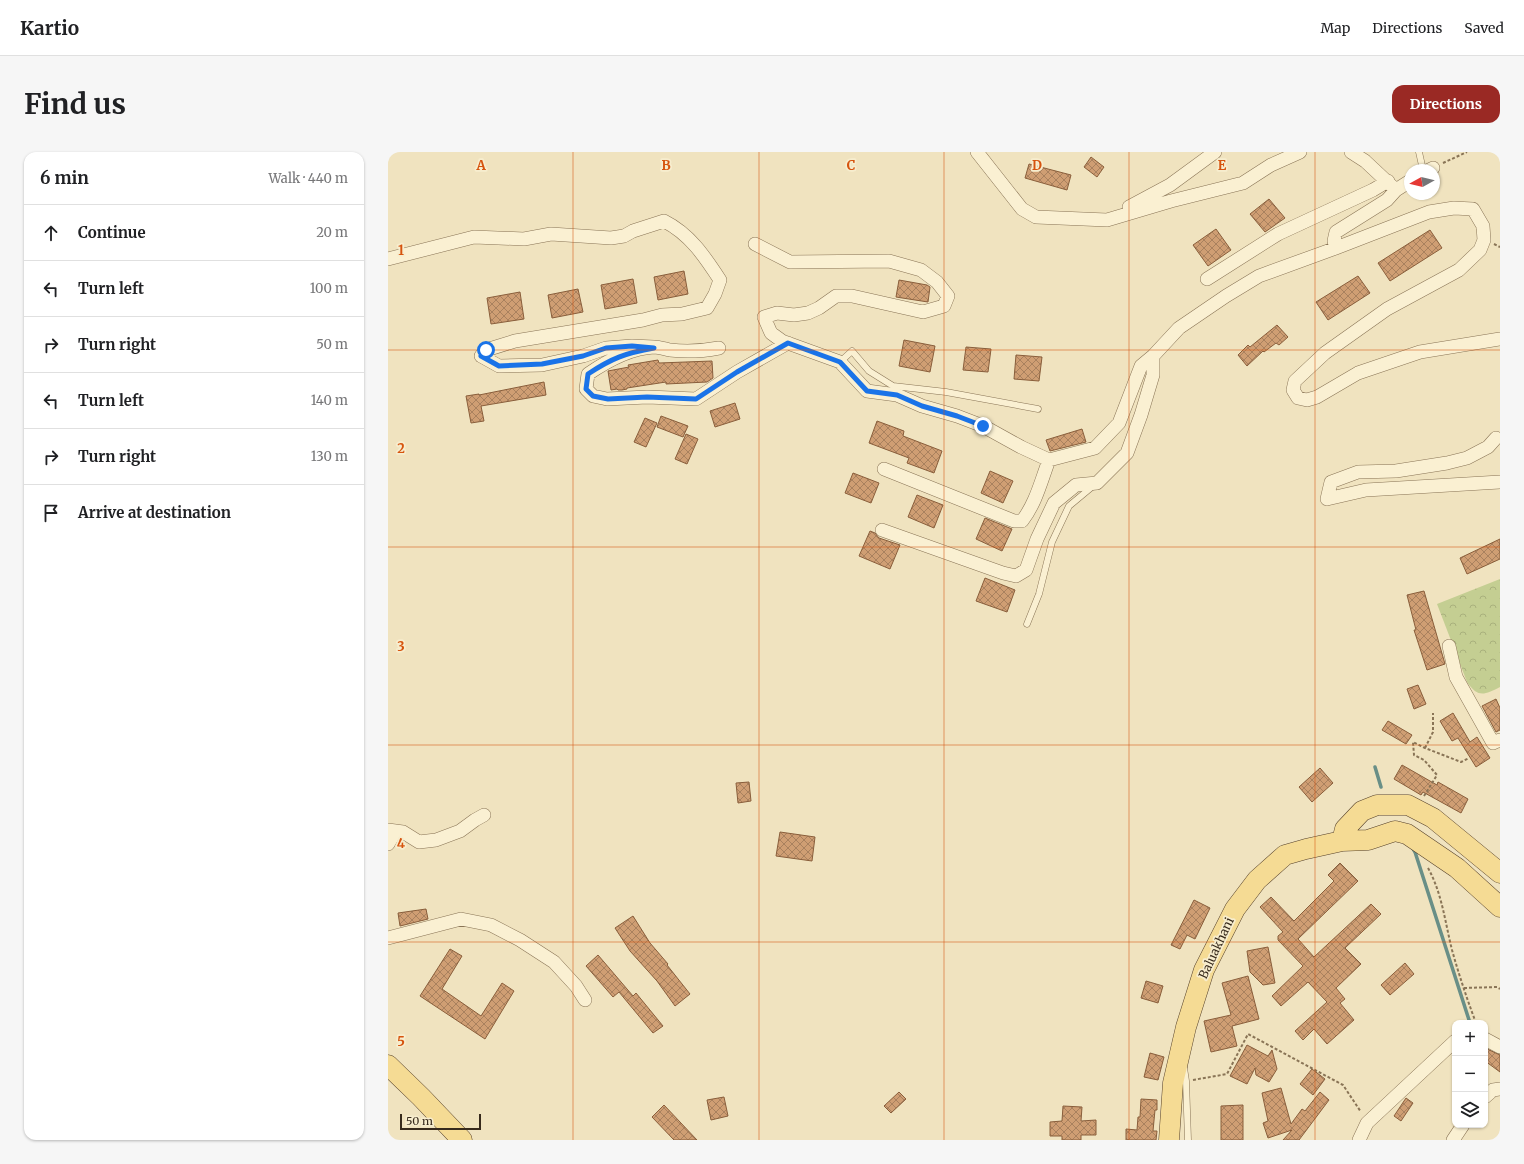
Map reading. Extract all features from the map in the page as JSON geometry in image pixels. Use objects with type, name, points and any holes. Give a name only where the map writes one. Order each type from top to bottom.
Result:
[{"type":"main road","points":[[1342,841],[1345,829],[1362,811],[1377,805],[1408,805],[1433,818],[1500,873]]},
{"type":"main road","name":"Baluakhani","points":[[1169,1140],[1173,1083],[1186,1027],[1204,970],[1235,909],[1257,880],[1285,855],[1306,848],[1342,841],[1368,840],[1394,831],[1407,834],[1457,868],[1500,907]]},
{"type":"main road","points":[[388,1065],[462,1140]]},
{"type":"street","points":[[977,152],[1022,209],[1036,217],[1107,220],[1171,201],[1243,183],[1270,165],[1300,152]]},
{"type":"street","points":[[1107,220],[1170,185],[1215,152]]},
{"type":"street","points":[[1351,152],[1365,161],[1392,185]]},
{"type":"street","points":[[1207,279],[1278,234],[1366,194],[1404,182]]},
{"type":"street","points":[[1336,248],[1334,241],[1336,232],[1387,200],[1392,185]]},
{"type":"street","points":[[755,244],[790,262],[889,261],[921,270],[938,282],[948,296],[944,306],[923,312],[852,296],[836,296],[819,308],[808,313],[794,315],[777,313],[764,317],[771,333],[782,341],[840,362],[867,391],[897,395],[922,406],[957,416],[983,426],[1021,448],[1049,460],[1095,448],[1119,423],[1141,366],[1154,356],[1179,328],[1252,280],[1297,261],[1336,248],[1429,212],[1454,208],[1473,209],[1483,226],[1484,240],[1480,250],[1460,270],[1387,309],[1326,353],[1295,381],[1294,390],[1298,398],[1307,400],[1317,397],[1358,373],[1420,352],[1500,340]]},
{"type":"street","points":[[388,259],[474,237],[524,239],[551,234],[611,238],[624,236],[664,221],[675,227],[692,241],[720,280],[715,294],[707,308],[682,314],[662,315],[643,320],[515,341],[486,350],[481,356],[499,366],[542,364],[583,356],[606,348],[632,346],[702,352],[719,348]]},
{"type":"street","points":[[654,348],[629,352],[605,363],[588,374],[586,389],[593,396],[608,399],[647,397],[696,399],[737,372],[788,343]]},
{"type":"street","points":[[882,530],[1003,573],[1016,576],[1026,570],[1037,539],[1054,503],[1076,485],[1097,483],[1127,453],[1141,415],[1153,375],[1154,356]]},
{"type":"street","points":[[1496,438],[1488,447],[1481,451],[1467,458],[1447,463],[1396,471],[1358,472],[1343,476],[1331,482],[1327,499],[1366,490],[1500,482]]},
{"type":"street","points":[[884,469],[1014,522],[1022,521],[1029,513],[1049,460]]},
{"type":"street","points":[[1449,646],[1456,677],[1493,743],[1500,740]]},
{"type":"street","points":[[388,844],[392,830],[403,832],[419,842],[436,840],[460,831],[484,815]]},
{"type":"street","points":[[388,938],[461,919],[491,925],[520,940],[554,962],[576,986],[585,1000]]},
{"type":"street","points":[[1488,1040],[1500,1047]]},
{"type":"street","points":[[1359,1140],[1368,1123],[1452,1044]]},
{"type":"street","points":[[1488,1094],[1493,1090],[1500,1089]]},
{"type":"street","points":[[1453,1140],[1461,1128]]},
{"type":"lane","points":[[1420,152],[1426,164]]},
{"type":"lane","points":[[840,362],[852,351],[869,371],[893,386],[946,392],[1038,409]]},
{"type":"lane","points":[[1027,624],[1039,594],[1052,542],[1069,506],[1097,483]]},
{"type":"lane","points":[[1180,1053],[1186,1081],[1188,1140]]},
{"type":"path","points":[[1439,164],[1467,152]]},
{"type":"path","points":[[1424,748],[1433,732],[1433,713]]},
{"type":"path","points":[[1424,797],[1437,775],[1424,760],[1414,755],[1414,742],[1424,748],[1462,762],[1469,758]]},
{"type":"path","points":[[1427,866],[1434,879],[1443,909],[1452,950],[1475,1020]]},
{"type":"path","points":[[1464,988],[1497,987],[1500,989]]},
{"type":"path","points":[[1186,1081],[1227,1074],[1248,1034],[1343,1085],[1368,1123]]},
{"type":"green space","points":[[1500,579],[1500,687],[1482,694],[1475,691],[1467,682],[1437,604]]},
{"type":"building","points":[[1091,157],[1104,167],[1097,177],[1084,167]]},
{"type":"building","points":[[1029,164],[1071,175],[1067,190],[1025,178]]},
{"type":"building","points":[[1269,199],[1285,218],[1265,232],[1250,214]]},
{"type":"building","points":[[1216,229],[1231,250],[1208,266],[1193,245]]},
{"type":"building","points":[[1430,230],[1442,248],[1390,281],[1378,263]]},
{"type":"building","points":[[684,271],[688,294],[658,300],[654,277]]},
{"type":"building","points":[[1358,276],[1370,293],[1328,320],[1316,302]]},
{"type":"building","points":[[633,279],[637,303],[605,309],[601,285]]},
{"type":"building","points":[[899,280],[927,285],[930,287],[928,302],[896,297]]},
{"type":"building","points":[[578,289],[583,312],[552,318],[548,295]]},
{"type":"building","points":[[520,292],[524,319],[491,324],[487,298]]},
{"type":"building","points":[[1277,325],[1288,337],[1279,345],[1276,343],[1264,352],[1263,351],[1247,366],[1238,355],[1248,345],[1250,347]]},
{"type":"building","points":[[904,340],[935,346],[930,372],[899,366]]},
{"type":"building","points":[[966,347],[991,349],[988,372],[963,370]]},
{"type":"building","points":[[1016,355],[1042,357],[1039,381],[1014,379]]},
{"type":"building","points":[[658,360],[659,363],[712,361],[713,378],[707,382],[666,384],[666,382],[622,390],[611,390],[608,371],[629,367],[628,365]]},
{"type":"building","points":[[544,382],[546,395],[481,406],[484,421],[471,423],[466,396],[479,395]]},
{"type":"building","points":[[735,403],[740,419],[715,427],[710,411]]},
{"type":"building","points":[[661,416],[688,426],[683,437],[657,427]]},
{"type":"building","points":[[645,418],[657,423],[646,447],[634,442]]},
{"type":"building","points":[[877,421],[904,431],[903,436],[942,451],[934,473],[907,463],[909,458],[869,443]]},
{"type":"building","points":[[1082,429],[1086,442],[1050,451],[1046,440]]},
{"type":"building","points":[[686,434],[698,439],[687,464],[675,459]]},
{"type":"building","points":[[990,471],[1013,481],[1003,503],[981,493]]},
{"type":"building","points":[[853,473],[879,483],[871,503],[845,493]]},
{"type":"building","points":[[917,495],[943,505],[934,528],[908,517]]},
{"type":"building","points":[[985,518],[1012,529],[1002,551],[976,539]]},
{"type":"building","points":[[870,531],[875,533],[879,538],[900,545],[890,569],[859,556]]},
{"type":"building","points":[[1500,539],[1500,559],[1467,574],[1460,558]]},
{"type":"building","points":[[985,578],[1015,590],[1007,612],[976,601]]},
{"type":"building","points":[[1424,591],[1445,664],[1427,670],[1414,630],[1416,630],[1407,595]]},
{"type":"building","points":[[1418,685],[1426,704],[1414,709],[1407,689]]},
{"type":"building","points":[[1496,699],[1500,708],[1500,730],[1496,732],[1482,706]]},
{"type":"building","points":[[1453,713],[1470,742],[1477,737],[1490,758],[1476,767],[1458,738],[1452,741],[1440,721]]},
{"type":"building","points":[[1388,721],[1412,735],[1406,744],[1382,730]]},
{"type":"building","points":[[1402,765],[1437,785],[1438,782],[1468,799],[1461,813],[1423,792],[1421,795],[1394,779]]},
{"type":"building","points":[[1320,768],[1333,783],[1312,802],[1299,787]]},
{"type":"building","points":[[749,782],[751,801],[738,803],[736,783]]},
{"type":"building","points":[[780,832],[815,837],[812,861],[776,856]]},
{"type":"building","points":[[1340,863],[1358,881],[1298,939],[1314,957],[1371,904],[1381,914],[1345,948],[1361,964],[1336,988],[1345,999],[1340,1003],[1354,1020],[1327,1044],[1314,1029],[1303,1040],[1295,1031],[1327,1002],[1308,982],[1281,1006],[1272,996],[1303,966],[1278,940],[1278,936],[1283,932],[1260,907],[1271,897],[1294,921],[1334,881],[1328,875]]},
{"type":"building","points":[[1194,900],[1210,908],[1195,939],[1187,935],[1180,949],[1171,945]]},
{"type":"building","points":[[426,909],[428,919],[400,926],[398,913]]},
{"type":"building","points":[[633,916],[650,943],[668,964],[667,965],[690,994],[675,1006],[657,981],[630,951],[615,928]]},
{"type":"building","points":[[1268,947],[1275,983],[1263,985],[1250,972],[1247,951]]},
{"type":"building","points":[[450,949],[462,956],[442,989],[481,1016],[502,983],[514,991],[485,1039],[420,996]]},
{"type":"building","points":[[598,955],[633,996],[636,993],[663,1026],[653,1033],[619,992],[613,997],[586,966]]},
{"type":"building","points":[[1405,963],[1414,974],[1390,995],[1381,985]]},
{"type":"building","points":[[1248,976],[1259,1019],[1232,1026],[1237,1046],[1211,1052],[1204,1021],[1231,1015],[1222,983]]},
{"type":"building","points":[[1146,981],[1163,986],[1158,1003],[1141,998]]},
{"type":"building","points":[[1247,1045],[1268,1056],[1272,1050],[1277,1069],[1269,1082],[1256,1075],[1255,1068],[1247,1084],[1230,1076]]},
{"type":"building","points":[[1488,1049],[1500,1055],[1500,1072],[1488,1063]]},
{"type":"building","points":[[1150,1053],[1164,1057],[1158,1080],[1144,1077]]},
{"type":"building","points":[[1312,1069],[1325,1079],[1313,1095],[1300,1084]]},
{"type":"building","points":[[1281,1088],[1291,1124],[1302,1109],[1305,1111],[1320,1092],[1329,1100],[1299,1140],[1283,1140],[1292,1130],[1268,1138],[1263,1123],[1268,1121],[1262,1093]]},
{"type":"building","points":[[899,1092],[906,1099],[891,1113],[884,1106]]},
{"type":"building","points":[[724,1097],[728,1116],[711,1120],[707,1100]]},
{"type":"building","points":[[1406,1098],[1413,1103],[1401,1121],[1394,1116]]},
{"type":"building","points":[[1141,1099],[1157,1100],[1157,1110],[1155,1110],[1153,1131],[1157,1131],[1156,1140],[1126,1140],[1126,1129],[1137,1130],[1138,1117],[1140,1117]]},
{"type":"building","points":[[664,1105],[697,1140],[674,1140],[652,1117]]},
{"type":"building","points":[[1243,1105],[1243,1140],[1221,1140],[1221,1106]]},
{"type":"building","points":[[1063,1106],[1082,1107],[1081,1121],[1096,1120],[1096,1135],[1081,1135],[1081,1140],[1062,1140],[1062,1136],[1050,1136],[1050,1122],[1062,1121]]},
{"type":"waterway","points":[[1375,767],[1381,787]]},
{"type":"waterway","points":[[1412,847],[1415,852],[1469,1020]]},
{"type":"route","points":[[486,350],[481,356],[499,366],[542,364],[583,356],[606,348],[632,346],[654,348],[629,352],[605,363],[588,374],[586,389],[593,396],[608,399],[647,397],[696,399],[737,372],[788,343],[840,362],[867,391],[897,395],[922,406],[957,416],[983,426]]}]
